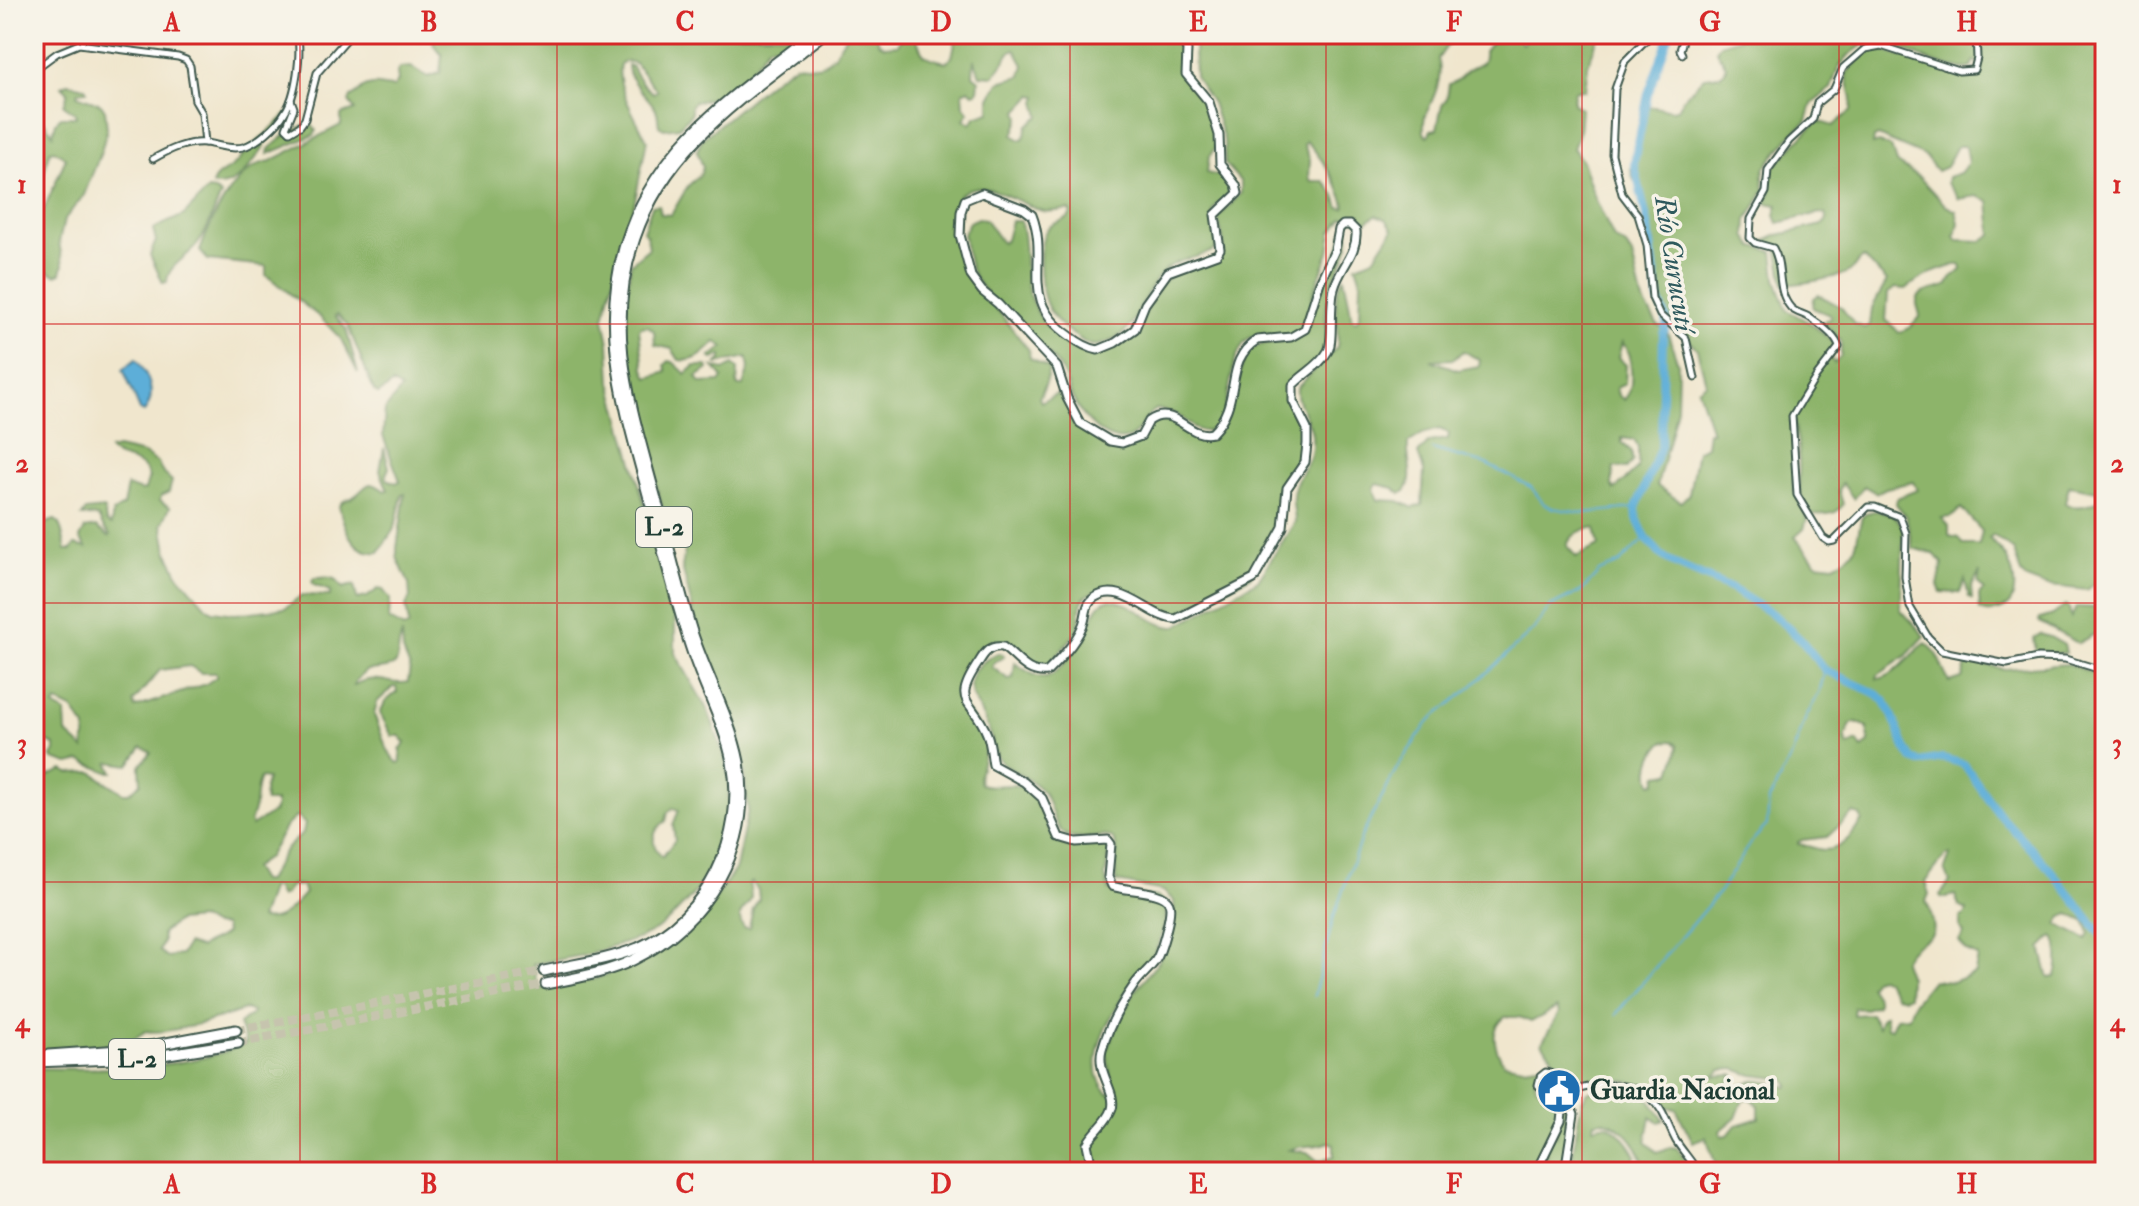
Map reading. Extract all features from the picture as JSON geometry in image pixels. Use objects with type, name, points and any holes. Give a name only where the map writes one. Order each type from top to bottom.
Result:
[{"type":"highway","name":"L-2","points":[[544,971],[622,953],[661,935],[684,917],[702,896],[716,875],[728,842],[735,796],[731,760],[681,616],[622,396],[613,336],[615,295],[622,255],[631,228],[647,192],[669,158],[701,124],[813,34]]},
{"type":"highway","name":"L-2","points":[[546,984],[595,974],[620,965],[676,933],[718,885],[735,844],[742,796],[738,758],[692,629],[627,387],[620,336],[622,296],[637,230],[658,185],[674,162],[705,129],[824,34]]},
{"type":"highway","name":"L-2","points":[[34,1056],[134,1049],[236,1030]]},
{"type":"highway","name":"L-2","points":[[34,1062],[165,1056],[238,1043]]},
{"type":"main road","points":[[1093,1172],[1087,1144],[1112,1106],[1101,1068],[1102,1052],[1109,1028],[1135,985],[1159,956],[1170,914],[1169,903],[1163,896],[1116,888],[1110,884],[1110,841],[1070,842],[1059,837],[1042,798],[1024,782],[993,765],[988,735],[966,699],[965,685],[986,651],[995,646],[1006,649],[1025,667],[1047,672],[1078,635],[1088,604],[1097,597],[1109,594],[1128,598],[1162,618],[1176,619],[1254,579],[1283,527],[1287,488],[1305,462],[1307,429],[1293,401],[1293,385],[1315,368],[1331,347],[1333,292],[1356,246],[1356,231],[1350,225],[1339,229],[1335,250],[1320,282],[1305,329],[1291,337],[1257,340],[1241,355],[1230,407],[1212,433],[1200,434],[1174,417],[1161,415],[1149,421],[1141,436],[1119,443],[1080,423],[1067,398],[1059,370],[998,304],[978,287],[967,266],[961,240],[961,221],[963,203],[977,193],[987,194],[1030,213],[1036,235],[1038,295],[1059,329],[1085,347],[1095,350],[1115,343],[1133,331],[1145,304],[1168,272],[1217,254],[1220,249],[1215,215],[1238,193],[1236,185],[1220,164],[1219,135],[1209,102],[1186,74],[1187,50],[1181,34]]},
{"type":"main road","points":[[1536,1172],[1562,1116],[1560,1101],[1540,1087],[1541,1077],[1546,1073],[1556,1075],[1567,1093],[1574,1114],[1565,1172]]},
{"type":"street","points":[[153,159],[184,145],[205,143],[236,149],[248,146],[285,112],[300,53],[297,34]]},
{"type":"street","points":[[290,99],[294,108],[294,115],[286,128],[290,132],[305,119],[320,69],[351,34]]},
{"type":"street","points":[[1652,34],[1625,61],[1615,89],[1612,154],[1622,194],[1638,215],[1647,245],[1652,298],[1660,315],[1686,338],[1695,378]]},
{"type":"street","points":[[1682,54],[1680,50],[1685,34]]},
{"type":"street","points":[[1976,34],[1977,62],[1974,70],[1968,72],[1949,69],[1881,46],[1865,49],[1843,68],[1834,89],[1817,103],[1810,122],[1789,141],[1768,170],[1765,195],[1749,224],[1750,238],[1755,243],[1773,248],[1777,256],[1780,287],[1790,306],[1813,319],[1835,339],[1839,347],[1793,414],[1796,490],[1805,511],[1827,541],[1834,541],[1868,507],[1900,517],[1906,529],[1905,577],[1910,607],[1928,637],[1942,651],[2007,664],[2038,658],[2065,659],[2105,671]]},
{"type":"street","points":[[34,70],[57,53],[79,44],[186,60],[190,66],[195,101],[202,113],[205,143]]},
{"type":"street","points":[[1567,1093],[1601,1084],[1648,1095],[1664,1114],[1678,1144],[1698,1172]]},
{"type":"green space","points":[[463,34],[799,34],[786,44],[768,46],[745,76],[729,90],[694,102],[691,114],[679,127],[664,129],[659,126],[657,112],[635,84],[628,65],[646,88],[653,93],[657,91],[635,63],[625,61],[620,64],[624,93],[647,140],[635,200],[604,318],[611,382],[675,616],[675,653],[708,711],[725,758],[729,779],[728,814],[718,853],[703,882],[671,918],[640,938],[590,954],[533,964],[538,989],[595,979],[651,957],[688,930],[705,913],[736,868],[748,810],[743,756],[696,624],[682,566],[686,546],[671,531],[644,439],[650,424],[646,417],[639,414],[633,388],[636,376],[627,350],[625,306],[631,263],[649,248],[643,231],[652,206],[659,205],[661,214],[671,215],[688,186],[700,175],[703,167],[697,151],[702,139],[796,64],[818,66],[825,63],[847,34],[876,34],[879,43],[885,46],[898,45],[903,34],[915,34],[924,55],[946,62],[952,57],[957,34],[1178,34],[1184,50],[1183,78],[1202,98],[1216,137],[1207,173],[1223,177],[1234,191],[1218,204],[1212,215],[1216,249],[1165,270],[1148,292],[1132,324],[1114,340],[1099,345],[1082,341],[1058,321],[1046,304],[1040,272],[1043,239],[1049,227],[1068,218],[1069,210],[1043,211],[988,189],[967,190],[959,196],[957,236],[964,270],[1028,349],[1030,358],[1049,368],[1039,398],[1041,402],[1058,393],[1082,428],[1117,447],[1134,440],[1154,422],[1165,419],[1195,437],[1208,439],[1215,435],[1228,414],[1244,361],[1250,352],[1257,346],[1287,340],[1264,334],[1248,339],[1239,352],[1233,370],[1225,409],[1218,423],[1208,431],[1199,430],[1175,414],[1157,409],[1131,437],[1109,437],[1090,424],[1080,411],[1061,369],[1049,354],[977,281],[969,265],[963,234],[969,222],[985,219],[1002,243],[1006,240],[1011,221],[1020,221],[1027,284],[1039,315],[1059,337],[1089,350],[1104,351],[1126,340],[1134,332],[1156,293],[1171,275],[1187,267],[1217,262],[1224,247],[1218,218],[1241,193],[1241,182],[1225,164],[1224,140],[1212,103],[1195,77],[1194,43],[1190,34],[1274,34],[1281,37],[1287,46],[1290,41],[1288,34],[1455,34],[1438,59],[1439,79],[1424,121],[1424,133],[1428,136],[1431,130],[1437,129],[1449,84],[1482,63],[1484,51],[1492,42],[1501,39],[1500,34],[1515,35],[1522,44],[1525,42],[1520,34],[1599,34],[1588,65],[1585,90],[1574,93],[1573,103],[1581,109],[1579,133],[1573,148],[1582,161],[1614,239],[1626,246],[1632,255],[1642,299],[1657,324],[1667,331],[1678,364],[1677,408],[1657,486],[1681,502],[1689,494],[1697,451],[1706,446],[1708,432],[1712,432],[1698,389],[1706,383],[1697,349],[1656,302],[1654,242],[1646,222],[1644,193],[1631,171],[1647,106],[1679,108],[1683,99],[1704,77],[1718,75],[1725,70],[1726,66],[1716,50],[1720,44],[1752,34],[2105,34],[2105,487],[2097,491],[2069,486],[2065,503],[2080,507],[2105,498],[2105,590],[2099,580],[2087,590],[2042,585],[2026,579],[2021,574],[2014,551],[1993,535],[1989,538],[2010,565],[2014,588],[2011,602],[1994,611],[1980,610],[1979,595],[1984,590],[1978,584],[1980,572],[1971,588],[1972,599],[1969,598],[1965,580],[1960,593],[1941,592],[1938,585],[1943,563],[1934,554],[1913,548],[1906,516],[1896,504],[1897,498],[1917,490],[1913,482],[1876,493],[1864,486],[1854,499],[1842,483],[1839,491],[1843,504],[1837,511],[1811,514],[1799,487],[1794,420],[1793,489],[1807,519],[1804,529],[1795,537],[1816,563],[1834,565],[1849,554],[1856,545],[1862,517],[1867,513],[1879,511],[1890,514],[1903,528],[1901,610],[1925,636],[1877,679],[1897,670],[1926,643],[1935,652],[1950,682],[1962,678],[1967,663],[1971,662],[2005,669],[2068,664],[2105,677],[2105,1172],[1710,1172],[1716,1165],[1706,1137],[1693,1142],[1676,1109],[1666,1107],[1648,1086],[1609,1078],[1571,1079],[1565,1074],[1542,1043],[1559,1013],[1557,1008],[1531,1022],[1519,1017],[1505,1017],[1497,1027],[1495,1038],[1503,1063],[1523,1067],[1545,1064],[1552,1068],[1539,1071],[1535,1080],[1536,1086],[1551,1097],[1558,1107],[1556,1137],[1562,1097],[1570,1107],[1563,1172],[1541,1172],[1548,1154],[1541,1156],[1532,1172],[34,1172],[34,1068],[113,1068],[199,1059],[246,1043],[239,1024],[253,1013],[246,1009],[181,1028],[146,1031],[130,1041],[115,1040],[101,1047],[34,1050],[34,798],[46,777],[63,770],[69,773],[93,772],[124,793],[129,793],[141,783],[140,766],[151,752],[142,747],[129,765],[110,762],[113,772],[108,772],[81,761],[69,764],[53,759],[55,745],[45,741],[36,747],[37,751],[47,756],[34,787],[35,687],[45,671],[42,667],[34,673],[34,512],[44,524],[55,520],[60,524],[66,550],[71,550],[75,545],[86,548],[80,538],[85,529],[96,527],[109,537],[98,518],[82,516],[86,511],[104,509],[106,522],[111,525],[113,512],[123,506],[127,486],[145,490],[149,477],[140,465],[109,450],[117,448],[144,454],[158,463],[172,481],[169,492],[161,496],[160,501],[170,507],[162,524],[167,551],[179,576],[207,608],[235,614],[285,608],[302,595],[330,596],[330,591],[314,585],[312,581],[314,578],[328,577],[342,588],[354,585],[357,599],[367,597],[378,589],[383,590],[390,599],[389,620],[404,628],[409,625],[406,606],[410,597],[409,584],[397,557],[405,494],[402,495],[395,527],[379,552],[370,552],[356,545],[347,531],[339,506],[369,484],[388,490],[380,471],[384,448],[389,468],[387,479],[396,483],[400,481],[383,436],[385,410],[401,389],[393,384],[378,394],[374,391],[348,326],[338,315],[335,316],[346,329],[358,373],[341,339],[321,318],[266,275],[266,266],[208,260],[200,251],[226,197],[247,173],[341,125],[341,115],[355,110],[349,102],[351,97],[370,85],[394,87],[400,68],[411,67],[428,77],[440,73],[442,55],[433,44],[435,37]],"holes":[[[1864,44],[1886,44],[1950,67],[1970,68],[1974,61],[1978,62],[1974,72],[1963,76],[1878,49],[1862,56],[1846,74],[1852,98],[1851,111],[1833,126],[1817,121],[1771,170],[1770,194],[1766,203],[1778,205],[1775,215],[1778,223],[1820,213],[1825,214],[1827,220],[1822,225],[1765,241],[1777,246],[1784,285],[1845,274],[1864,258],[1887,281],[1872,308],[1870,325],[1865,328],[1854,324],[1841,307],[1819,295],[1814,298],[1813,308],[1830,315],[1824,324],[1841,340],[1841,356],[1834,363],[1835,344],[1812,324],[1787,310],[1776,279],[1773,251],[1754,247],[1746,236],[1747,220],[1764,191],[1765,167],[1807,121],[1812,104],[1831,88],[1838,68]],[[1015,49],[1024,65],[1021,76],[999,82],[990,98],[990,112],[975,117],[971,124],[964,119],[969,112],[964,106],[963,92],[969,89],[973,93],[978,91],[979,80],[973,75],[974,59],[980,75],[994,76]],[[1033,95],[1038,96],[1036,102],[1040,116],[1028,125],[1024,138],[1020,140],[1013,135],[1020,117],[1018,111]],[[1878,136],[1925,156],[1937,171],[1946,167],[1957,146],[1965,146],[1968,163],[1960,173],[1948,177],[1947,183],[1959,199],[1977,196],[1989,201],[1992,234],[1982,241],[1957,240],[1955,236],[1959,223],[1956,211],[1946,206],[1920,178],[1896,162],[1891,147],[1879,143],[1873,145],[1874,138]],[[1306,141],[1330,173],[1345,208],[1339,207],[1335,195],[1324,181],[1311,181],[1310,160],[1304,145]],[[1376,215],[1386,219],[1393,229],[1374,258],[1356,265],[1361,281],[1360,317],[1355,321],[1351,317],[1344,277],[1339,285],[1336,302],[1337,347],[1297,388],[1298,400],[1311,429],[1311,452],[1294,491],[1295,522],[1258,580],[1175,627],[1158,623],[1126,604],[1107,600],[1101,603],[1065,662],[1051,675],[1037,676],[1015,663],[1013,678],[1008,679],[992,667],[994,662],[1004,657],[998,653],[983,662],[971,679],[973,698],[989,730],[997,756],[1044,793],[1063,833],[1078,839],[1111,837],[1117,853],[1117,882],[1163,891],[1174,901],[1174,918],[1159,961],[1134,992],[1106,1051],[1113,1090],[1109,1094],[1100,1082],[1097,1069],[1101,1039],[1123,997],[1156,950],[1165,923],[1166,902],[1158,897],[1109,890],[1105,876],[1110,848],[1105,841],[1076,846],[1060,843],[1029,791],[1011,785],[980,784],[985,741],[982,731],[959,701],[957,693],[960,682],[979,653],[992,640],[1007,641],[1028,664],[1047,667],[1076,633],[1082,602],[1092,593],[1122,589],[1155,609],[1174,615],[1250,577],[1279,525],[1282,487],[1302,458],[1303,429],[1289,403],[1287,385],[1316,361],[1326,346],[1327,302],[1332,282],[1346,252],[1348,230],[1343,232],[1339,251],[1311,298],[1329,252],[1332,232],[1342,218],[1349,217],[1364,223]],[[1961,265],[1962,270],[1952,277],[1948,285],[1920,295],[1917,299],[1920,317],[1910,328],[1899,332],[1886,320],[1888,293],[1896,288],[1906,289],[1929,274]],[[648,326],[654,331],[655,345],[672,349],[679,360],[695,358],[716,342],[724,347],[710,357],[713,359],[722,355],[716,364],[747,357],[749,368],[743,386],[737,386],[738,369],[733,365],[724,370],[714,367],[723,378],[720,382],[701,383],[697,377],[708,369],[707,366],[695,366],[686,374],[669,361],[665,365],[667,372],[648,378],[639,330]],[[1622,342],[1631,371],[1630,388],[1624,400],[1616,388],[1625,384],[1626,365],[1618,358]],[[1463,351],[1480,360],[1479,366],[1458,370],[1431,360],[1454,359]],[[1439,429],[1449,433],[1448,439],[1429,442],[1418,454],[1424,471],[1422,505],[1413,508],[1399,501],[1378,500],[1374,489],[1377,484],[1394,488],[1401,494],[1410,478],[1408,443],[1424,433]],[[1622,438],[1634,440],[1638,447],[1638,468],[1615,490],[1612,485],[1614,467],[1627,468],[1633,461],[1631,451],[1622,443]],[[1961,508],[1982,531],[1979,545],[1963,545],[1958,538],[1949,536],[1949,526],[1942,518],[1952,517]],[[1595,528],[1599,546],[1576,557],[1567,546],[1578,532]],[[402,634],[403,651],[410,668],[408,682],[370,680],[354,685],[367,670],[389,667],[396,662]],[[190,666],[201,673],[216,673],[216,677],[206,684],[135,708],[133,702],[160,670]],[[396,687],[397,692],[385,702],[380,713],[392,736],[400,736],[406,743],[400,750],[401,762],[398,763],[384,741],[374,715],[377,702]],[[57,702],[72,709],[86,728],[84,749],[66,733],[65,713],[54,706]],[[1857,722],[1867,727],[1869,743],[1862,748],[1857,741],[1848,746],[1845,738],[1851,724]],[[1673,741],[1678,746],[1671,773],[1658,775],[1656,783],[1652,784],[1650,767],[1653,756],[1663,742]],[[260,778],[267,779],[265,802],[275,802],[276,806],[273,812],[252,826],[250,821]],[[673,808],[679,810],[673,825],[675,840],[662,857],[654,842],[658,829],[666,821],[668,812]],[[1853,813],[1860,815],[1862,820],[1856,830],[1837,847],[1822,850],[1798,844],[1802,840],[1827,837]],[[297,816],[305,824],[303,833],[285,850],[267,881],[261,881],[253,868],[268,857],[286,826]],[[1946,855],[1950,855],[1945,869],[1950,882],[1940,895],[1942,898],[1955,895],[1959,906],[1967,910],[1960,918],[1960,928],[1964,933],[1959,941],[1966,951],[1978,956],[1975,973],[1952,982],[1932,980],[1914,1002],[1909,1016],[1896,1017],[1891,1028],[1887,1027],[1885,1015],[1878,1027],[1870,1014],[1853,1015],[1854,1007],[1865,1009],[1877,1005],[1877,998],[1869,986],[1875,978],[1886,981],[1896,996],[1908,996],[1909,978],[1903,961],[1932,933],[1932,917],[1926,901],[1929,894],[1925,882]],[[752,882],[758,890],[759,899],[753,909],[749,928],[744,928],[740,914],[751,898],[749,884]],[[291,885],[302,886],[305,893],[280,916],[260,919],[271,887],[280,897]],[[2069,914],[2086,922],[2090,933],[2087,940],[2057,924]],[[200,919],[224,926],[222,936],[200,948],[187,944],[181,955],[167,957],[159,951],[163,942],[162,933],[178,921]],[[2053,936],[2058,950],[2057,973],[2049,978],[2041,948]],[[1735,1069],[1752,1075],[1785,1079],[1789,1085],[1755,1081],[1726,1091],[1725,1087],[1734,1075],[1714,1076],[1721,1070]],[[1750,1098],[1759,1106],[1759,1118],[1736,1125],[1728,1135],[1722,1136],[1720,1131],[1736,1118],[1743,1100]],[[1329,1142],[1334,1144],[1334,1156],[1318,1161],[1307,1152],[1289,1150]]]},
{"type":"green space","points":[[68,83],[85,87],[87,91],[78,92],[77,95],[101,104],[105,110],[107,129],[84,195],[64,220],[59,242],[63,265],[61,273],[56,275],[45,270],[36,260],[38,223],[66,158],[54,150],[50,151],[34,209],[34,117],[44,121],[53,134],[61,117],[76,117],[64,105],[68,92],[62,86]]},
{"type":"green space","points":[[290,111],[247,170],[230,183],[212,185],[217,177],[234,165]]},
{"type":"green space","points":[[310,122],[316,131],[314,135],[268,154],[269,149],[284,136]]},
{"type":"green space","points":[[208,190],[221,195],[206,230],[199,243],[173,268],[167,282],[163,283],[150,255],[156,241],[153,229],[184,215]]},
{"type":"green space","points":[[2066,605],[2071,617],[2077,607],[2098,608],[2097,633],[2078,643],[2039,622]]},
{"type":"green space","points":[[2040,634],[2064,645],[2066,653],[2036,653],[2034,638]]},
{"type":"green space","points":[[1603,1087],[1648,1098],[1664,1120],[1659,1122],[1651,1117],[1646,1142],[1657,1152],[1677,1148],[1695,1172],[1646,1172],[1631,1139],[1618,1127],[1602,1120],[1595,1122],[1593,1127],[1605,1125],[1615,1129],[1636,1156],[1623,1172],[1570,1172],[1581,1103],[1587,1092]]},
{"type":"water","points":[[136,359],[150,385],[150,399],[144,412],[140,410],[123,369]]},
{"type":"waterway","name":"Río Curucutí","points":[[1670,34],[1648,94],[1634,163],[1648,224],[1659,300],[1667,324],[1663,334],[1661,446],[1636,508],[1637,519],[1646,538],[1673,563],[1732,589],[1774,615],[1801,640],[1825,670],[1884,700],[1912,759],[1920,762],[1943,758],[1964,764],[1998,813],[2049,868],[2105,939]]},
{"type":"waterway","points":[[1432,449],[1486,464],[1531,487],[1544,504],[1552,508],[1583,513],[1636,508]]},
{"type":"waterway","points":[[1314,996],[1333,919],[1362,835],[1398,766],[1429,721],[1533,630],[1550,607],[1582,591],[1599,572],[1619,563],[1646,538]]},
{"type":"waterway","points":[[1625,1003],[1616,1014],[1720,891],[1753,840],[1767,825],[1769,800],[1819,693],[1825,670]]},
{"type":"tunnel","points":[[236,1030],[544,971]]},
{"type":"tunnel","points":[[238,1043],[546,984]]},
{"type":"place","name":"Guardia Nacional","points":[[1559,1091]]}]
